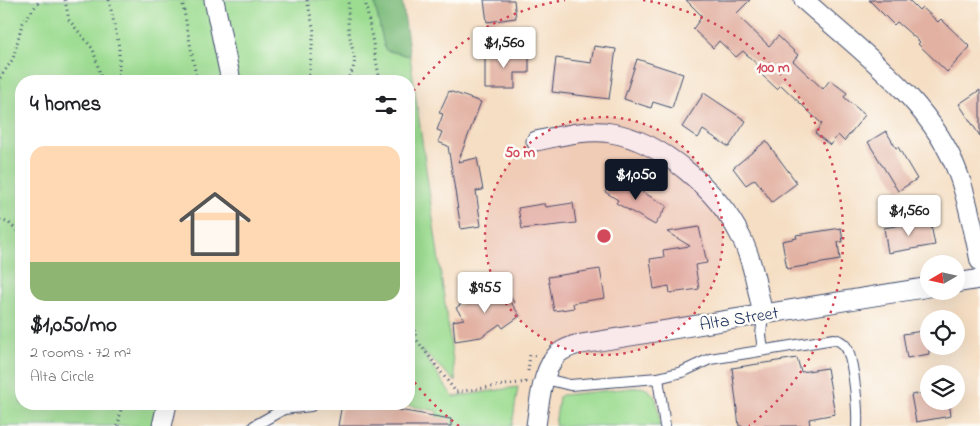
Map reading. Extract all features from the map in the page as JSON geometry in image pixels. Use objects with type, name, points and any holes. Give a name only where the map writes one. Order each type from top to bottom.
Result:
[{"type":"street","points":[[214,0],[230,75]]},
{"type":"street","points":[[804,0],[902,89],[944,143],[959,175],[970,210],[980,261]]},
{"type":"street","points":[[536,141],[586,132],[612,133],[636,141],[663,154],[683,169],[707,190],[724,210],[741,237],[749,259],[763,314]]},
{"type":"street","points":[[965,282],[980,279]]},
{"type":"street","name":"Alta Street","points":[[545,357],[585,342],[920,288]]},
{"type":"street","points":[[536,426],[546,379],[545,357]]},
{"type":"street","points":[[162,426],[166,410]]},
{"type":"lane","points":[[763,314],[761,335],[763,350]]},
{"type":"lane","points":[[546,379],[570,385],[658,378],[682,372],[710,359],[834,338],[848,349],[858,413],[857,426]]},
{"type":"lane","points":[[658,378],[665,426]]},
{"type":"lane","points":[[254,426],[282,410]]},
{"type":"path","points":[[0,78],[13,59],[22,24],[40,0]]},
{"type":"path","points":[[65,0],[69,20],[95,53],[100,75]]},
{"type":"path","points":[[109,0],[119,47],[119,75]]},
{"type":"path","points":[[182,0],[196,75]]},
{"type":"path","points":[[307,0],[314,31],[309,75]]},
{"type":"path","points":[[348,0],[349,32],[356,60],[350,75]]},
{"type":"path","points":[[365,0],[379,75]]},
{"type":"path","points":[[0,220],[9,223],[15,229]]},
{"type":"path","points":[[415,333],[416,339],[454,391],[526,382]]},
{"type":"path","points":[[530,355],[545,357]]},
{"type":"path","points":[[117,426],[121,410]]},
{"type":"green space","points":[[0,0],[374,0],[385,50],[410,56],[413,75],[15,75],[15,410],[156,410],[152,426],[0,426]]},
{"type":"green space","points":[[374,0],[402,0],[410,56],[385,50]]},
{"type":"green space","points":[[415,91],[456,382],[421,350],[453,397],[518,387],[512,426],[435,426],[437,411],[415,407]]},
{"type":"green space","points":[[641,387],[647,389],[655,397],[660,426],[555,426],[559,397],[562,395]]},
{"type":"building","points":[[484,0],[514,0],[516,18],[487,22]]},
{"type":"building","points":[[686,0],[750,0],[736,14],[769,46],[778,36],[798,55],[793,61],[823,89],[830,80],[847,93],[844,97],[865,115],[844,141],[838,135],[830,145],[815,133],[822,124],[781,85],[777,89],[761,74],[764,71],[743,51],[736,57],[719,41],[713,48],[693,29],[702,16]]},
{"type":"building","points":[[869,0],[909,0],[919,10],[922,7],[938,22],[941,19],[970,47],[947,72],[918,44],[920,42],[897,22],[894,25]]},
{"type":"building","points":[[594,46],[616,49],[609,99],[552,92],[556,58],[591,63]]},
{"type":"building","points":[[485,53],[529,54],[529,73],[515,73],[515,89],[485,89]]},
{"type":"building","points":[[637,59],[683,74],[672,108],[653,102],[651,108],[624,99]]},
{"type":"building","points":[[980,90],[980,136],[959,104]]},
{"type":"building","points":[[449,91],[481,102],[458,162],[477,158],[483,190],[476,191],[481,226],[461,229],[448,146],[438,142],[442,132],[437,130],[443,114],[439,113]]},
{"type":"building","points":[[704,93],[746,121],[729,147],[703,130],[698,138],[682,127]]},
{"type":"building","points":[[886,131],[917,179],[898,191],[868,142]]},
{"type":"building","points":[[766,141],[797,183],[772,202],[755,179],[746,185],[733,168]]},
{"type":"building","points":[[614,176],[667,206],[655,225],[616,203],[618,200],[605,192]]},
{"type":"building","points":[[573,203],[576,223],[522,229],[518,208],[542,204],[545,204],[546,207]]},
{"type":"building","points":[[930,220],[935,245],[888,253],[884,228]]},
{"type":"building","points":[[699,227],[707,263],[695,265],[699,289],[670,293],[669,286],[654,289],[650,259],[664,257],[663,250],[690,246],[667,232]]},
{"type":"building","points":[[841,228],[843,242],[838,242],[840,260],[787,269],[782,241],[797,238],[796,235]]},
{"type":"building","points":[[600,269],[605,298],[573,303],[574,308],[554,311],[548,277]]},
{"type":"building","points":[[501,284],[514,302],[512,304],[520,316],[503,328],[500,324],[481,337],[455,341],[453,321],[464,319],[456,308],[485,287],[489,292]]},
{"type":"building","points":[[920,331],[920,355],[924,355],[907,358],[903,334]]},
{"type":"building","points":[[797,358],[801,372],[827,368],[835,414],[809,419],[810,426],[739,426],[732,368]]},
{"type":"building","points":[[920,394],[920,410],[950,410],[951,416],[916,422],[911,395]]},
{"type":"building","points":[[341,410],[398,410],[451,419],[451,426],[338,426]]}]
